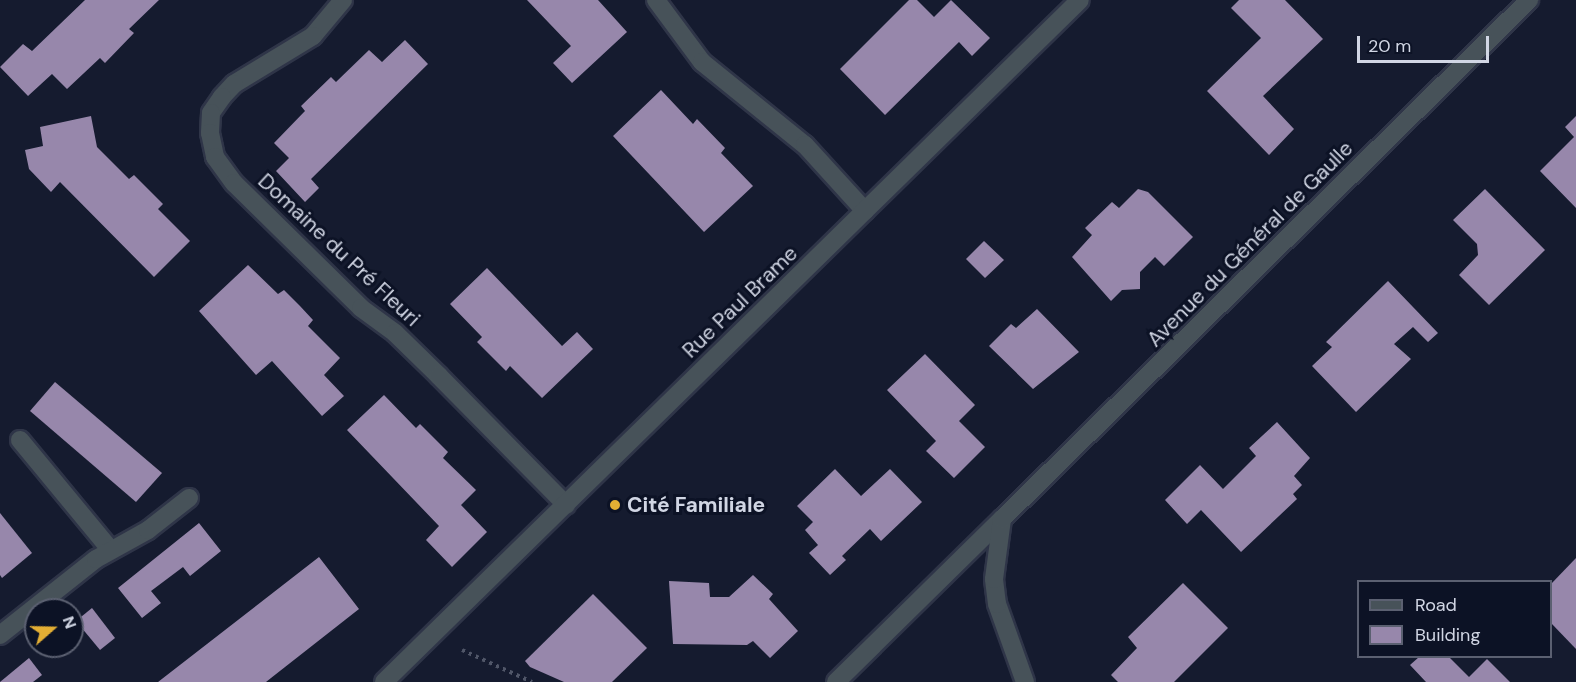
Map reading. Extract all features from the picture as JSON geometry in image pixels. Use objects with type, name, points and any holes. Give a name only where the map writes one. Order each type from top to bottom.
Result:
[{"type":"street","name":"Domaine du Pré Fleuri","points":[[343,0],[313,36],[234,84],[222,97],[211,113],[210,133],[215,157],[234,183],[361,308],[395,333],[440,376],[566,505]]},
{"type":"street","points":[[656,0],[702,62],[805,145],[865,211]]},
{"type":"street","name":"Rue Paul Brame","points":[[384,682],[1080,0]]},
{"type":"street","name":"Avenue du Général de Gaulle","points":[[836,682],[1529,0]]},
{"type":"street","points":[[20,440],[110,549]]},
{"type":"street","points":[[0,635],[110,549],[148,530],[189,498]]},
{"type":"street","points":[[1002,519],[994,579],[997,604],[1025,682]]},
{"type":"path","points":[[431,636],[532,682]]},
{"type":"building","points":[[85,0],[159,0],[129,29],[134,33],[105,63],[100,58],[67,89],[52,74],[28,96],[0,67],[23,44],[32,51]]},
{"type":"building","points":[[527,0],[598,0],[627,32],[572,83],[553,63],[571,46]]},
{"type":"building","points":[[909,0],[917,0],[934,17],[951,0],[990,38],[972,56],[959,42],[885,115],[840,69]]},
{"type":"building","points":[[1239,0],[1285,0],[1323,39],[1263,96],[1294,129],[1269,155],[1207,91],[1261,38],[1231,8]]},
{"type":"building","points":[[405,40],[428,64],[311,179],[319,188],[305,202],[276,171],[289,158],[274,143],[305,111],[301,106],[331,77],[336,82],[369,50],[382,62]]},
{"type":"building","points":[[661,90],[693,124],[697,119],[725,148],[721,153],[753,186],[704,232],[613,136]]},
{"type":"building","points":[[91,116],[97,147],[129,179],[134,175],[163,204],[158,209],[190,241],[154,277],[60,182],[51,192],[29,169],[25,150],[43,146],[40,127]]},
{"type":"building","points":[[1576,116],[1576,208],[1540,171],[1574,137],[1565,127]]},
{"type":"building","points":[[1138,189],[1148,192],[1193,237],[1164,266],[1155,257],[1140,272],[1140,289],[1122,290],[1111,301],[1072,257],[1092,235],[1085,228],[1112,202],[1119,208]]},
{"type":"building","points":[[1485,189],[1545,250],[1489,305],[1459,275],[1478,255],[1477,244],[1453,220]]},
{"type":"building","points":[[984,241],[1004,260],[985,278],[966,259]]},
{"type":"building","points":[[248,265],[278,294],[284,290],[300,306],[313,320],[308,326],[340,358],[324,375],[344,396],[322,416],[272,361],[256,375],[199,311]]},
{"type":"building","points":[[487,268],[562,346],[577,332],[593,349],[542,398],[510,366],[506,371],[477,342],[482,337],[450,304]]},
{"type":"building","points":[[1388,281],[1438,333],[1428,342],[1413,327],[1394,344],[1411,359],[1356,412],[1312,366],[1332,347],[1326,342]]},
{"type":"building","points":[[1037,309],[1079,352],[1033,389],[989,346],[1011,324],[1016,328]]},
{"type":"building","points":[[925,354],[975,405],[959,421],[985,447],[954,478],[926,451],[936,441],[887,390]]},
{"type":"building","points":[[55,382],[162,473],[136,502],[30,411]]},
{"type":"building","points":[[384,395],[416,428],[420,424],[448,452],[443,458],[476,490],[461,505],[487,532],[452,567],[426,540],[439,526],[347,430]]},
{"type":"building","points":[[1277,422],[1310,458],[1294,476],[1302,485],[1293,494],[1297,499],[1241,552],[1201,510],[1187,524],[1165,500],[1200,465],[1223,489],[1256,456],[1249,448]]},
{"type":"building","points":[[835,469],[861,496],[890,469],[922,502],[881,541],[870,529],[842,556],[846,560],[830,575],[809,553],[818,545],[805,530],[813,522],[797,506]]},
{"type":"building","points":[[0,513],[32,553],[2,578],[0,575]]},
{"type":"building","points":[[199,523],[221,551],[190,576],[183,567],[151,591],[161,603],[142,618],[118,588]]},
{"type":"building","points":[[319,557],[359,609],[266,682],[158,682]]},
{"type":"building","points":[[1576,558],[1576,649],[1552,624],[1552,583]]},
{"type":"building","points":[[753,575],[773,594],[769,599],[798,631],[770,658],[753,641],[747,645],[673,644],[669,581],[709,583],[710,597],[729,597]]},
{"type":"building","points":[[1183,583],[1228,628],[1174,682],[1118,682],[1111,675],[1137,648],[1128,637]]},
{"type":"building","points":[[593,594],[647,648],[612,682],[564,682],[530,667],[525,661]]},
{"type":"building","points":[[92,608],[115,638],[100,650],[84,631],[84,614]]},
{"type":"building","points":[[29,658],[42,675],[33,682],[0,682]]},
{"type":"building","points":[[1418,658],[1450,658],[1469,677],[1487,659],[1510,682],[1426,682],[1410,665]]},
{"type":"place","name":"Cité Familiale","points":[[615,505]]}]
